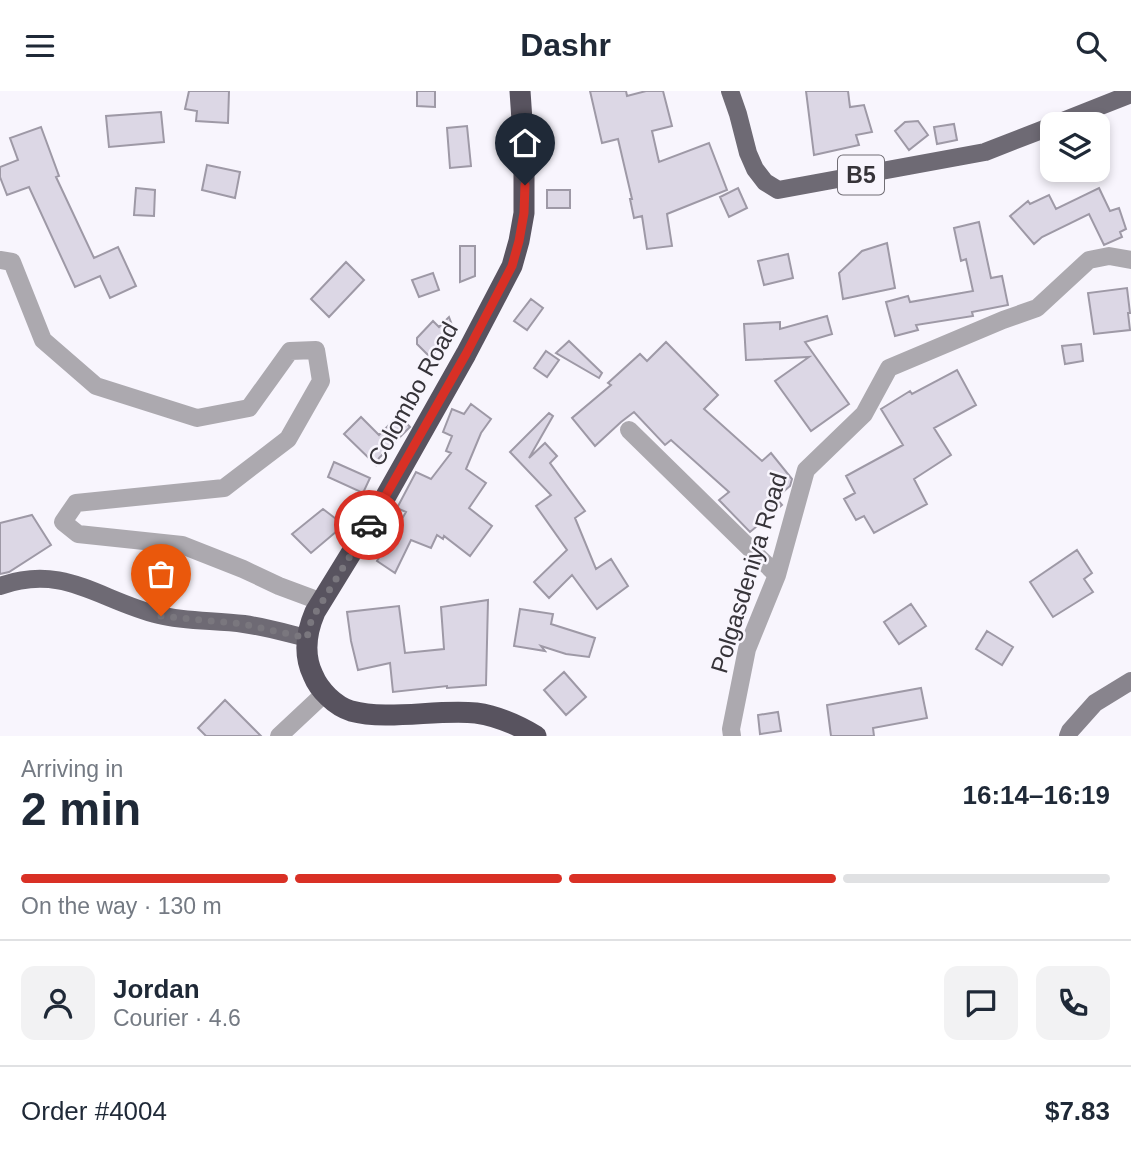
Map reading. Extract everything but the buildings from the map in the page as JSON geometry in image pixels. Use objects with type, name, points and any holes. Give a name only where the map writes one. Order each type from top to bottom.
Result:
[{"type":"highway","name":"Colombo Road","points":[[520,91],[524,213],[512,266],[382,503],[321,602],[310,624],[306,648],[314,678],[325,693],[349,710],[395,714],[478,713],[508,720],[536,736]]},
{"type":"main road","name":"B5","points":[[730,91],[755,169],[765,182],[778,190],[985,152],[1040,130]]},
{"type":"main road","name":"B5","points":[[1087,112],[1131,95]]},
{"type":"main road","points":[[0,586],[28,579],[62,580],[161,616],[243,624],[307,638]]},
{"type":"street","name":"Polgasdeniya Road","points":[[732,736],[731,729],[747,649],[777,575],[806,470],[864,414],[889,368],[1037,308],[1089,260],[1109,256],[1131,260]]},
{"type":"street","points":[[0,260],[12,262],[43,340],[96,386],[197,418],[249,408],[290,351],[316,350],[321,381],[288,439],[224,488],[76,503],[63,522],[78,534],[182,545],[321,602]]},
{"type":"street","points":[[629,430],[777,575]]},
{"type":"street","points":[[1068,736],[1095,703],[1131,681]]},
{"type":"street","points":[[279,736],[325,693]]},
{"type":"way so far","points":[[161,616],[243,624],[307,638],[316,612],[369,525]]},
{"type":"route","points":[[369,525],[503,286],[519,241],[525,185]]}]
